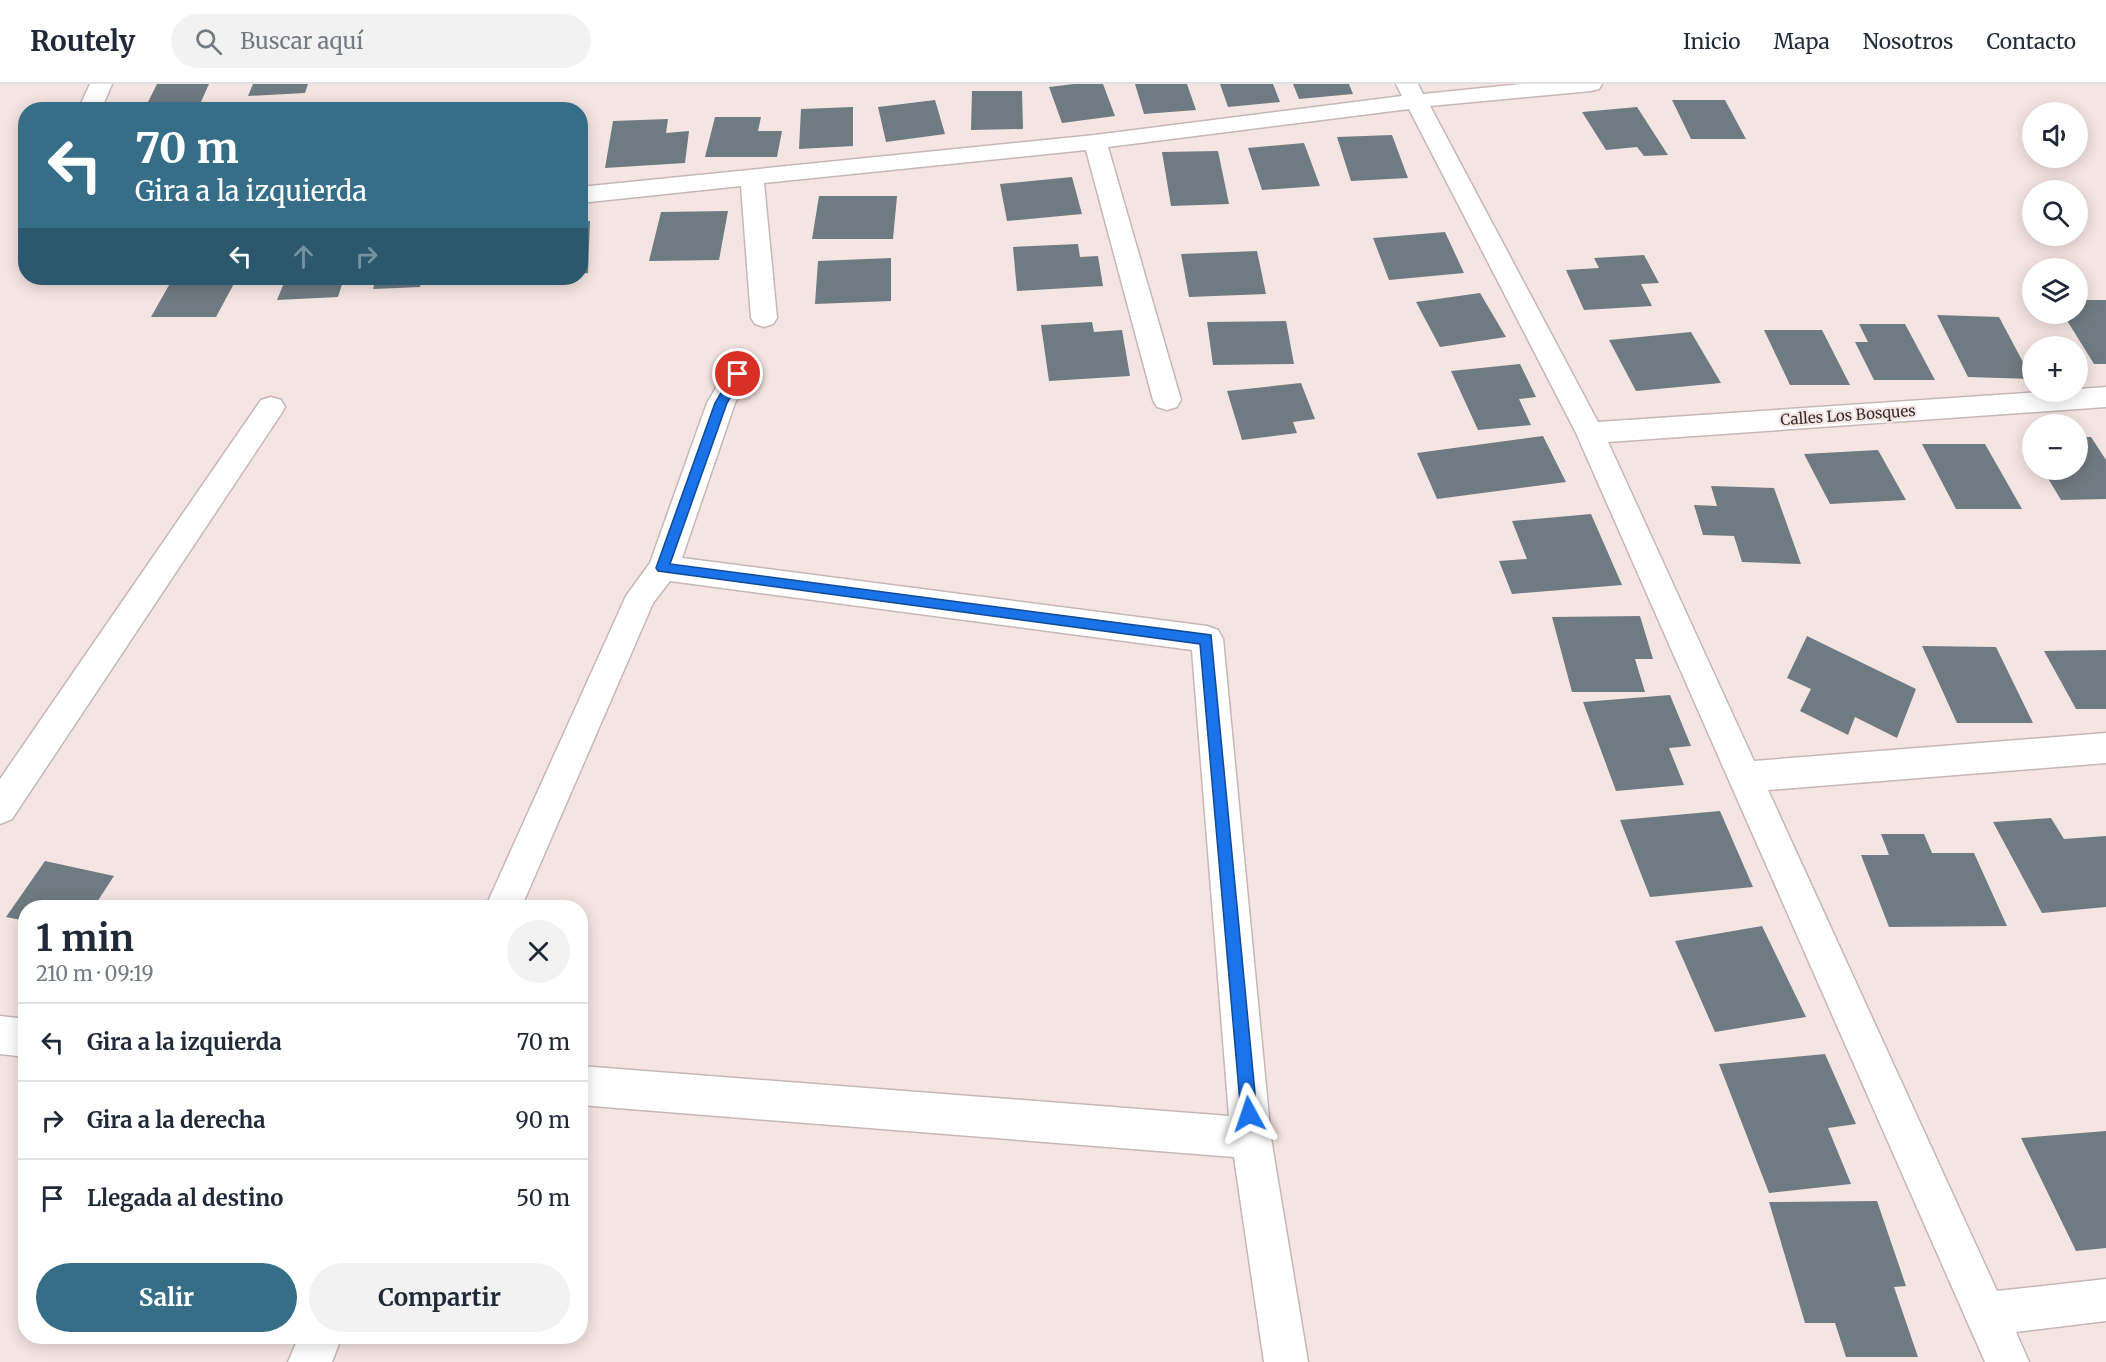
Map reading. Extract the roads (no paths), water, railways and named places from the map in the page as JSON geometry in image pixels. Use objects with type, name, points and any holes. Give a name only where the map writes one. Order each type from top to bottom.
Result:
[{"type":"street","points":[[92,102],[100,84]]},
{"type":"street","points":[[588,194],[1095,142],[1412,92],[1591,84]]},
{"type":"street","points":[[1412,92],[1590,433],[2007,1362]]},
{"type":"street","points":[[1095,142],[1167,400]]},
{"type":"street","points":[[752,178],[764,318]]},
{"type":"street","points":[[507,900],[640,596],[663,568],[721,403],[738,374]]},
{"type":"street","name":"Calles Los Bosques","points":[[1590,433],[2106,398]]},
{"type":"street","points":[[0,807],[271,407]]},
{"type":"street","points":[[663,568],[1207,639],[1251,1138],[1286,1362]]},
{"type":"street","points":[[1744,777],[2106,748]]},
{"type":"street","points":[[0,1035],[18,1037]]},
{"type":"street","points":[[588,1086],[1251,1138]]},
{"type":"street","points":[[1985,1314],[2106,1300]]},
{"type":"street","points":[[310,1362],[318,1344]]}]
